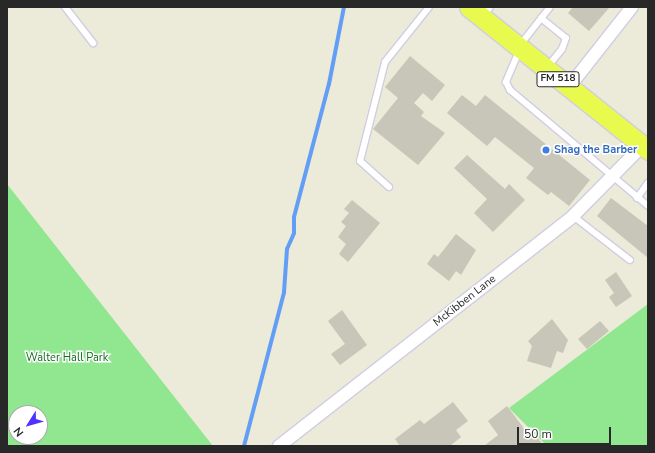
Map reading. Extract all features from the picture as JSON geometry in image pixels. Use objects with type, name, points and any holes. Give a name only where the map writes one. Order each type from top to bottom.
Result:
[{"type":"main road","name":"FM 518","points":[[481,11],[519,48],[645,148]]},
{"type":"street","points":[[569,87],[632,7]]},
{"type":"street","name":"McKibben Lane","points":[[279,446],[573,216],[612,177],[645,148]]},
{"type":"lane","points":[[65,7],[93,43]]},
{"type":"lane","points":[[388,186],[360,161],[385,62],[429,7]]},
{"type":"lane","points":[[550,7],[519,48],[506,82],[510,90],[648,206]]},
{"type":"lane","points":[[541,18],[566,38],[562,49],[546,69]]},
{"type":"lane","points":[[637,198],[648,183]]},
{"type":"lane","points":[[573,216],[630,260]]},
{"type":"green space","name":"Walter Hall Park","points":[[7,184],[213,446],[7,446]]},
{"type":"green space","points":[[648,304],[648,446],[547,446],[509,408]]},
{"type":"building","points":[[573,7],[610,7],[589,31],[568,13]]},
{"type":"building","points":[[410,56],[445,85],[432,101],[423,93],[414,103],[424,112],[421,116],[445,133],[418,165],[373,129],[398,98],[385,87]]},
{"type":"building","points":[[462,95],[476,106],[485,95],[590,180],[569,206],[551,192],[548,195],[526,178],[534,168],[495,137],[487,146],[447,113]]},
{"type":"building","points":[[467,155],[505,189],[509,184],[525,200],[493,232],[474,213],[487,199],[454,168]]},
{"type":"building","points":[[611,198],[648,226],[648,258],[597,216]]},
{"type":"building","points":[[352,200],[380,223],[348,262],[339,254],[346,244],[338,237],[346,226],[341,222],[349,213],[344,209]]},
{"type":"building","points":[[456,234],[476,250],[461,275],[456,271],[449,281],[427,264],[434,254],[438,257]]},
{"type":"building","points":[[616,272],[632,296],[616,307],[609,297],[614,293],[605,280]]},
{"type":"building","points":[[342,310],[367,345],[340,365],[331,354],[345,344],[328,321]]},
{"type":"building","points":[[552,319],[568,340],[563,353],[557,351],[551,368],[527,361],[532,346],[528,341]]},
{"type":"building","points":[[600,321],[609,331],[587,349],[578,339]]},
{"type":"building","points":[[453,402],[468,421],[456,430],[461,437],[450,446],[400,446],[395,439],[420,420],[424,424]]},
{"type":"building","points":[[507,406],[529,435],[533,432],[544,446],[484,446],[498,435],[488,421]]},
{"type":"waterway","points":[[244,446],[284,292],[287,249],[294,233],[294,217],[329,84],[344,7]]},
{"type":"place","name":"Shag the Barber","points":[[546,150]]}]
